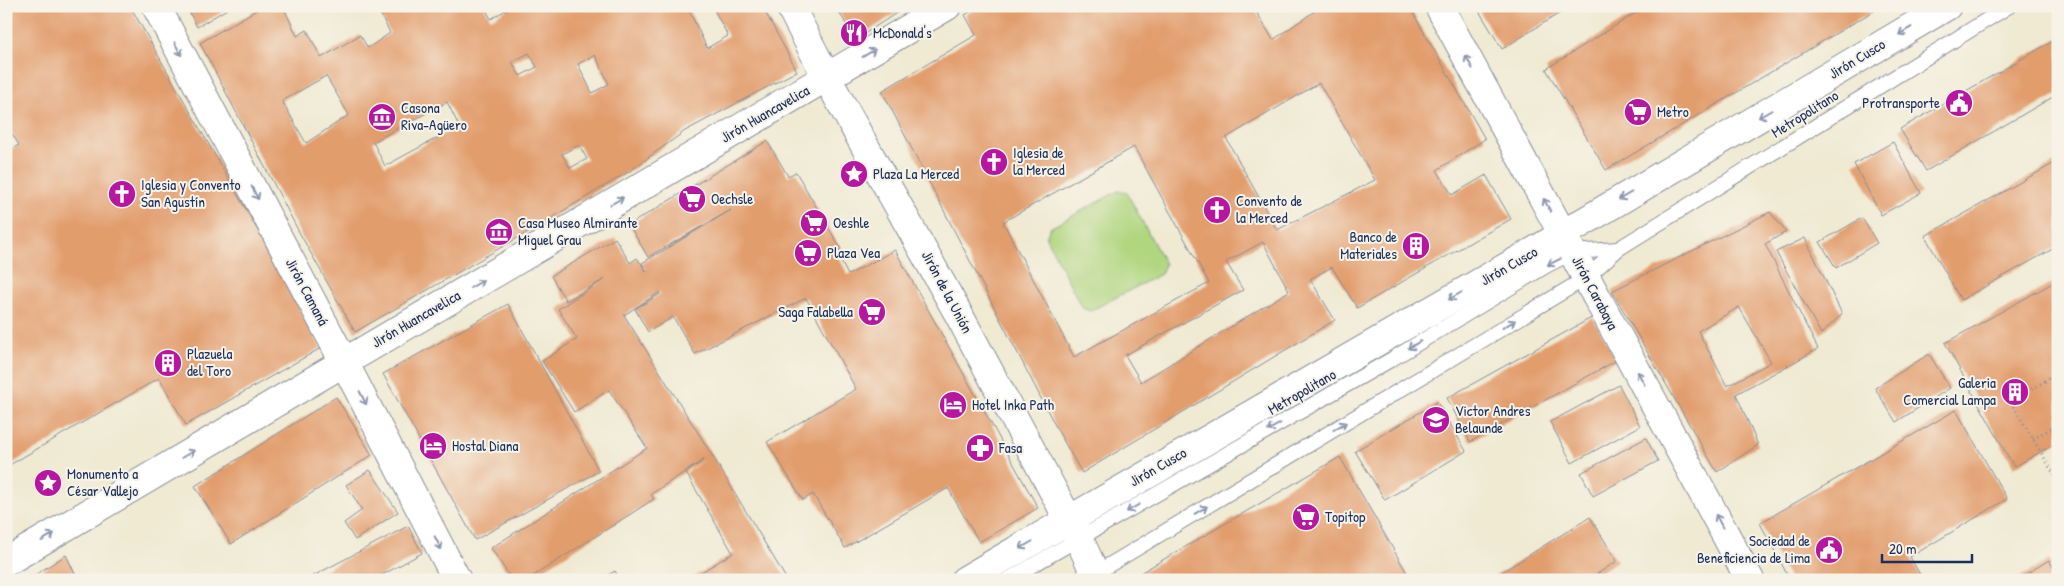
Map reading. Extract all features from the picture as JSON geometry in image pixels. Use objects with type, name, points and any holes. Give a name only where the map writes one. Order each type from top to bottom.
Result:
[{"type":"street","name":"Jirón Camaná","points":[[156,6],[457,580]]},
{"type":"street","name":"Jirón de la Unión","points":[[790,6],[827,78],[929,258],[1073,530],[1092,578]]},
{"type":"street","name":"Jirón Huancavelica","points":[[6,562],[947,6]]},
{"type":"street","name":"Jirón Carabaya","points":[[1439,6],[1750,580]]},
{"type":"street","name":"Jirón Cusco","points":[[965,580],[1073,530],[1568,243],[1947,6]]},
{"type":"lane","name":"Metropolitano","points":[[1092,578],[1586,278],[1618,249],[2009,6]]},
{"type":"lane","name":"Metropolitano","points":[[1568,243],[1618,249]]},
{"type":"lane","points":[[1007,580],[1073,530]]},
{"type":"path","points":[[2058,373],[2011,402],[2058,481]]},
{"type":"path","points":[[2033,439],[2058,424]]},
{"type":"green space","points":[[1118,191],[1127,193],[1165,264],[1161,274],[1090,311],[1082,308],[1046,237],[1050,228]]},
{"type":"building","name":"Iglesia y Convento San Agustín","points":[[6,6],[130,6],[261,236],[321,348],[186,425],[159,378],[6,467],[6,152],[19,145],[6,124]]},
{"type":"building","points":[[186,6],[232,6],[197,27]]},
{"type":"building","points":[[263,6],[283,6],[297,36],[307,30],[321,58],[360,35],[368,48],[390,33],[377,7],[379,6],[484,6],[491,19],[512,6],[687,6],[707,48],[728,36],[712,6],[762,6],[797,71],[685,131],[630,171],[355,332],[299,232],[200,43]],"holes":[[[529,53],[537,67],[520,76],[512,62]],[[595,55],[609,84],[592,93],[578,64]],[[326,76],[349,115],[306,143],[282,101]],[[447,102],[459,126],[385,166],[373,142]],[[579,145],[587,159],[570,168],[562,154]]]},
{"type":"building","points":[[836,6],[907,6],[855,40]]},
{"type":"building","points":[[979,6],[1253,6],[1273,40],[1322,6],[1409,6],[1485,139],[1437,170],[1452,195],[1486,175],[1511,219],[1357,308],[1332,267],[1310,279],[1335,320],[1082,473],[1058,431],[882,91],[976,35],[965,15]],"holes":[[[1319,83],[1375,180],[1277,230],[1226,138]],[[1134,147],[1209,283],[1074,357],[1003,222]],[[1263,242],[1289,291],[1141,382],[1125,355],[1243,290],[1226,262]]]},
{"type":"building","points":[[1476,6],[1571,6],[1502,49]]},
{"type":"building","name":"Metro","points":[[1647,6],[1882,6],[1606,170],[1546,69]]},
{"type":"building","points":[[2058,38],[2058,94],[1926,171],[1900,129]]},
{"type":"building","points":[[767,141],[788,176],[796,172],[841,249],[836,252],[848,275],[895,250],[1038,508],[979,542],[948,488],[845,548],[813,494],[803,500],[767,442],[856,389],[806,298],[695,354],[673,317],[648,332],[635,309],[660,294],[660,292],[624,315],[712,455],[787,580],[688,580],[733,553],[686,473],[705,459],[651,494],[654,499],[527,580],[512,580],[491,548],[647,448],[609,390],[574,412],[542,361],[577,339],[558,309],[605,279],[566,301],[551,276],[615,238],[630,263],[637,258],[647,272],[642,263],[731,210],[648,257],[629,225]]},
{"type":"building","points":[[1893,142],[1921,193],[1881,215],[1854,164]]},
{"type":"building","points":[[2058,161],[2058,246],[1961,300],[1925,236]]},
{"type":"building","points":[[1770,212],[1786,232],[1765,244],[1818,349],[1736,394],[1758,445],[1717,472],[1612,291]],"holes":[[[1739,307],[1771,362],[1727,386],[1698,331]]]},
{"type":"building","points":[[1862,218],[1877,243],[1836,268],[1820,242]]},
{"type":"building","points":[[1805,238],[1842,314],[1821,334],[1776,252]]},
{"type":"building","name":"Galeria Comercial Lampa","points":[[2058,280],[2058,442],[2014,467],[1945,343]]},
{"type":"building","points":[[508,304],[599,471],[475,540],[383,374]]},
{"type":"building","points":[[1593,317],[1617,360],[1470,442],[1447,398]]},
{"type":"building","points":[[1929,354],[1950,388],[1896,422],[1875,388]]},
{"type":"building","points":[[1619,385],[1640,426],[1572,463],[1550,422]]},
{"type":"building","points":[[336,397],[372,455],[231,544],[195,486]]},
{"type":"building","points":[[1437,402],[1466,451],[1385,500],[1355,451]]},
{"type":"building","points":[[1956,410],[2007,499],[1910,557],[1923,580],[1790,580],[1760,523]]},
{"type":"building","points":[[1646,438],[1658,461],[1593,496],[1581,473]]},
{"type":"building","name":"Topitop","points":[[1340,457],[1411,580],[1137,580],[1135,576]]},
{"type":"building","points":[[370,470],[398,512],[355,540],[344,523],[362,510],[346,485]]},
{"type":"building","points":[[1590,517],[1617,561],[1588,580],[1489,580]]},
{"type":"building","points":[[408,526],[422,553],[373,580],[315,580],[313,576]]},
{"type":"building","points":[[66,555],[78,580],[27,580]]},
{"type":"building","points":[[2049,560],[2058,576],[2058,580],[2016,580]]},
{"type":"building","points":[[615,571],[620,580],[600,580]]},
{"type":"place","name":"McDonald's","points":[[854,33]]},
{"type":"place","name":"Protransporte","points":[[1959,103]]},
{"type":"place","name":"Metro","points":[[1638,112]]},
{"type":"place","name":"Casona Riva-Agüero","points":[[382,117]]},
{"type":"place","name":"Iglesia de la Merced","points":[[994,162]]},
{"type":"place","name":"Plaza La Merced","points":[[854,174]]},
{"type":"place","name":"Iglesia y Convento San Agustín","points":[[122,194]]},
{"type":"place","name":"Oechsle","points":[[692,199]]},
{"type":"place","name":"Convento de la Merced","points":[[1217,210]]},
{"type":"place","name":"Oeshle","points":[[814,223]]},
{"type":"place","name":"Casa Museo Almirante Miguel Grau","points":[[499,232]]},
{"type":"place","name":"Banco de Materiales","points":[[1416,246]]},
{"type":"place","name":"Plaza Vea","points":[[808,253]]},
{"type":"place","name":"Saga Falabella","points":[[872,312]]},
{"type":"place","name":"Plazuela del Toro","points":[[168,363]]},
{"type":"place","name":"Galeria Comercial Lampa","points":[[2015,392]]},
{"type":"place","name":"Hotel Inka Path","points":[[953,405]]},
{"type":"place","name":"Victor Andres Belaunde","points":[[1436,420]]},
{"type":"place","name":"Hostal Diana","points":[[433,446]]},
{"type":"place","name":"Fasa","points":[[980,448]]},
{"type":"place","name":"Monumento a César Vallejo","points":[[48,483]]},
{"type":"place","name":"Topitop","points":[[1306,517]]},
{"type":"place","name":"Sociedad de Beneficiencia de Lima","points":[[1829,550]]}]
